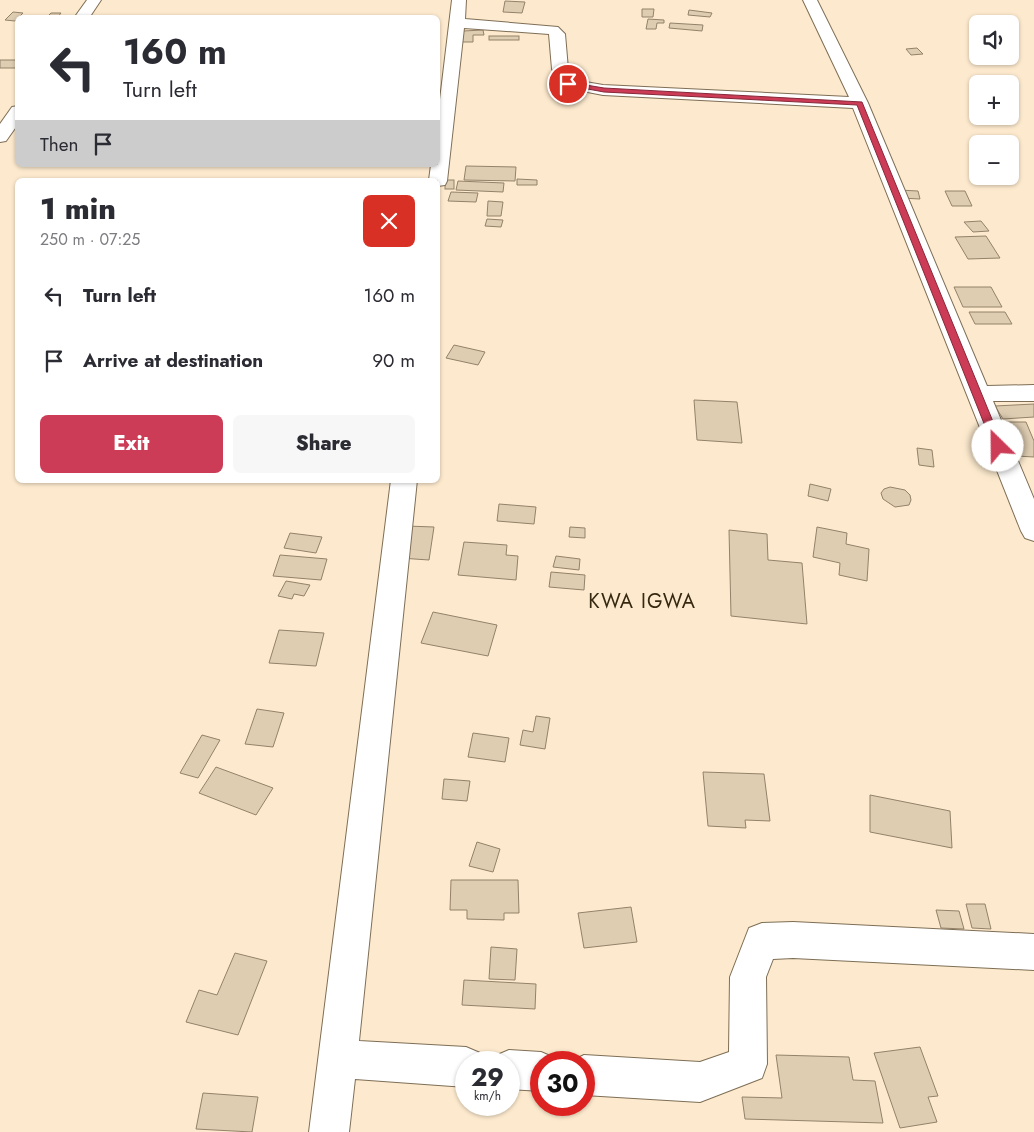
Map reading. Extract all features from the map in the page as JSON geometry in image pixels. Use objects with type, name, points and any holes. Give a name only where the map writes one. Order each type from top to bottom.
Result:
[{"type":"street","points":[[83,15],[94,0]]},
{"type":"street","points":[[440,166],[456,45],[459,0]]},
{"type":"street","points":[[810,0],[860,103],[1034,531]]},
{"type":"street","points":[[456,23],[553,30],[556,34],[560,69],[568,84],[604,90],[860,103]]},
{"type":"street","points":[[440,44],[456,45]]},
{"type":"street","points":[[0,137],[15,115]]},
{"type":"street","points":[[977,394],[1034,393]]},
{"type":"street","points":[[329,1132],[339,1059],[404,483]]},
{"type":"street","points":[[595,1076],[700,1082],[748,1064],[748,977],[762,940],[1034,952]]},
{"type":"street","points":[[339,1059],[455,1066]]},
{"type":"building","points":[[505,1],[525,2],[522,13],[503,12]]},
{"type":"building","points":[[642,9],[654,9],[653,17],[642,17]]},
{"type":"building","points":[[689,10],[712,13],[710,17],[688,15]]},
{"type":"building","points":[[13,12],[23,13],[15,15],[15,21],[5,20]]},
{"type":"building","points":[[51,13],[61,13],[59,15],[49,15]]},
{"type":"building","points":[[648,19],[664,20],[664,23],[657,23],[656,29],[646,29]]},
{"type":"building","points":[[670,23],[703,25],[702,31],[669,28]]},
{"type":"building","points":[[483,30],[484,35],[473,35],[473,42],[462,42],[463,31]]},
{"type":"building","points":[[489,36],[519,36],[519,40],[489,40]]},
{"type":"building","points":[[917,48],[923,54],[911,55],[906,49]]},
{"type":"building","points":[[0,60],[15,60],[15,68],[0,68]]},
{"type":"building","points":[[466,166],[516,167],[515,181],[464,180]]},
{"type":"building","points":[[517,179],[537,180],[537,185],[517,185]]},
{"type":"building","points":[[445,180],[454,180],[454,189],[445,189]]},
{"type":"building","points":[[458,181],[504,183],[503,192],[456,190]]},
{"type":"building","points":[[898,190],[918,191],[920,199],[901,198]]},
{"type":"building","points":[[945,191],[965,191],[972,206],[952,206]]},
{"type":"building","points":[[451,192],[478,193],[476,202],[448,201]]},
{"type":"building","points":[[488,201],[503,202],[501,216],[487,216]]},
{"type":"building","points":[[487,219],[503,220],[501,227],[485,226]]},
{"type":"building","points":[[981,221],[989,231],[973,232],[964,222]]},
{"type":"building","points":[[986,236],[1000,258],[968,259],[955,237]]},
{"type":"building","points":[[954,287],[991,287],[1002,307],[963,307]]},
{"type":"building","points":[[969,312],[1005,312],[1012,324],[975,324]]},
{"type":"building","points":[[454,345],[485,352],[478,365],[446,358]]},
{"type":"building","points":[[694,400],[737,402],[742,443],[697,440]]},
{"type":"building","points":[[1034,404],[1034,417],[1003,419],[995,406]]},
{"type":"building","points":[[1003,422],[1026,422],[1034,441],[1034,457],[1016,456]]},
{"type":"building","points":[[917,448],[932,450],[934,467],[919,465]]},
{"type":"building","points":[[810,484],[831,489],[828,501],[808,496]]},
{"type":"building","points":[[890,487],[905,490],[910,495],[909,505],[895,507],[883,499],[881,493],[884,489]]},
{"type":"building","points":[[499,504],[536,507],[534,524],[497,521]]},
{"type":"building","points":[[406,526],[434,527],[429,560],[400,558]]},
{"type":"building","points":[[570,527],[585,528],[585,538],[569,537]]},
{"type":"building","points":[[817,527],[847,533],[846,544],[869,549],[867,581],[839,575],[840,563],[813,557]]},
{"type":"building","points":[[729,530],[767,534],[768,560],[802,563],[807,624],[731,616]]},
{"type":"building","points":[[290,533],[322,537],[316,553],[284,548]]},
{"type":"building","points":[[464,542],[507,545],[506,555],[518,556],[516,580],[458,575]]},
{"type":"building","points":[[280,555],[327,559],[321,580],[273,576]]},
{"type":"building","points":[[556,556],[580,559],[579,570],[553,567]]},
{"type":"building","points":[[551,572],[585,575],[584,590],[549,587]]},
{"type":"building","points":[[286,581],[310,585],[304,596],[294,594],[292,599],[278,596]]},
{"type":"building","points":[[433,612],[497,625],[488,656],[421,643]]},
{"type":"building","points":[[279,630],[324,633],[316,666],[269,663]]},
{"type":"building","points":[[257,709],[284,713],[273,747],[245,744]]},
{"type":"building","points":[[536,716],[550,718],[545,749],[520,745],[523,730],[533,732]]},
{"type":"building","points":[[473,733],[509,738],[505,762],[468,757]]},
{"type":"building","points":[[202,735],[220,740],[198,778],[180,773]]},
{"type":"building","points":[[216,767],[273,788],[256,815],[199,793]]},
{"type":"building","points":[[703,772],[764,774],[770,821],[745,820],[746,828],[708,826]]},
{"type":"building","points":[[444,779],[470,781],[467,801],[442,799]]},
{"type":"building","points":[[870,795],[950,811],[952,848],[870,832]]},
{"type":"building","points":[[477,842],[500,849],[493,872],[469,866]]},
{"type":"building","points":[[451,880],[518,880],[519,913],[504,913],[504,920],[467,919],[467,910],[450,910]]},
{"type":"building","points":[[966,904],[985,904],[991,929],[972,928]]},
{"type":"building","points":[[631,907],[637,942],[584,948],[578,913]]},
{"type":"building","points":[[936,910],[959,911],[964,929],[941,928]]},
{"type":"building","points":[[491,947],[517,949],[515,980],[489,979]]},
{"type":"building","points":[[235,953],[267,961],[238,1035],[186,1022],[199,990],[217,995]]},
{"type":"building","points":[[464,980],[536,984],[535,1009],[462,1005]]},
{"type":"building","points":[[920,1047],[938,1096],[928,1097],[937,1122],[900,1128],[874,1053]]},
{"type":"building","points":[[776,1055],[849,1057],[853,1080],[875,1081],[883,1123],[745,1119],[742,1097],[782,1098]]},
{"type":"building","points":[[203,1093],[258,1097],[252,1132],[196,1129]]},
{"type":"district","name":"KWA IGWA","points":[[642,601]]},
{"type":"route","points":[[568,84],[604,90],[860,103],[998,446]]}]
